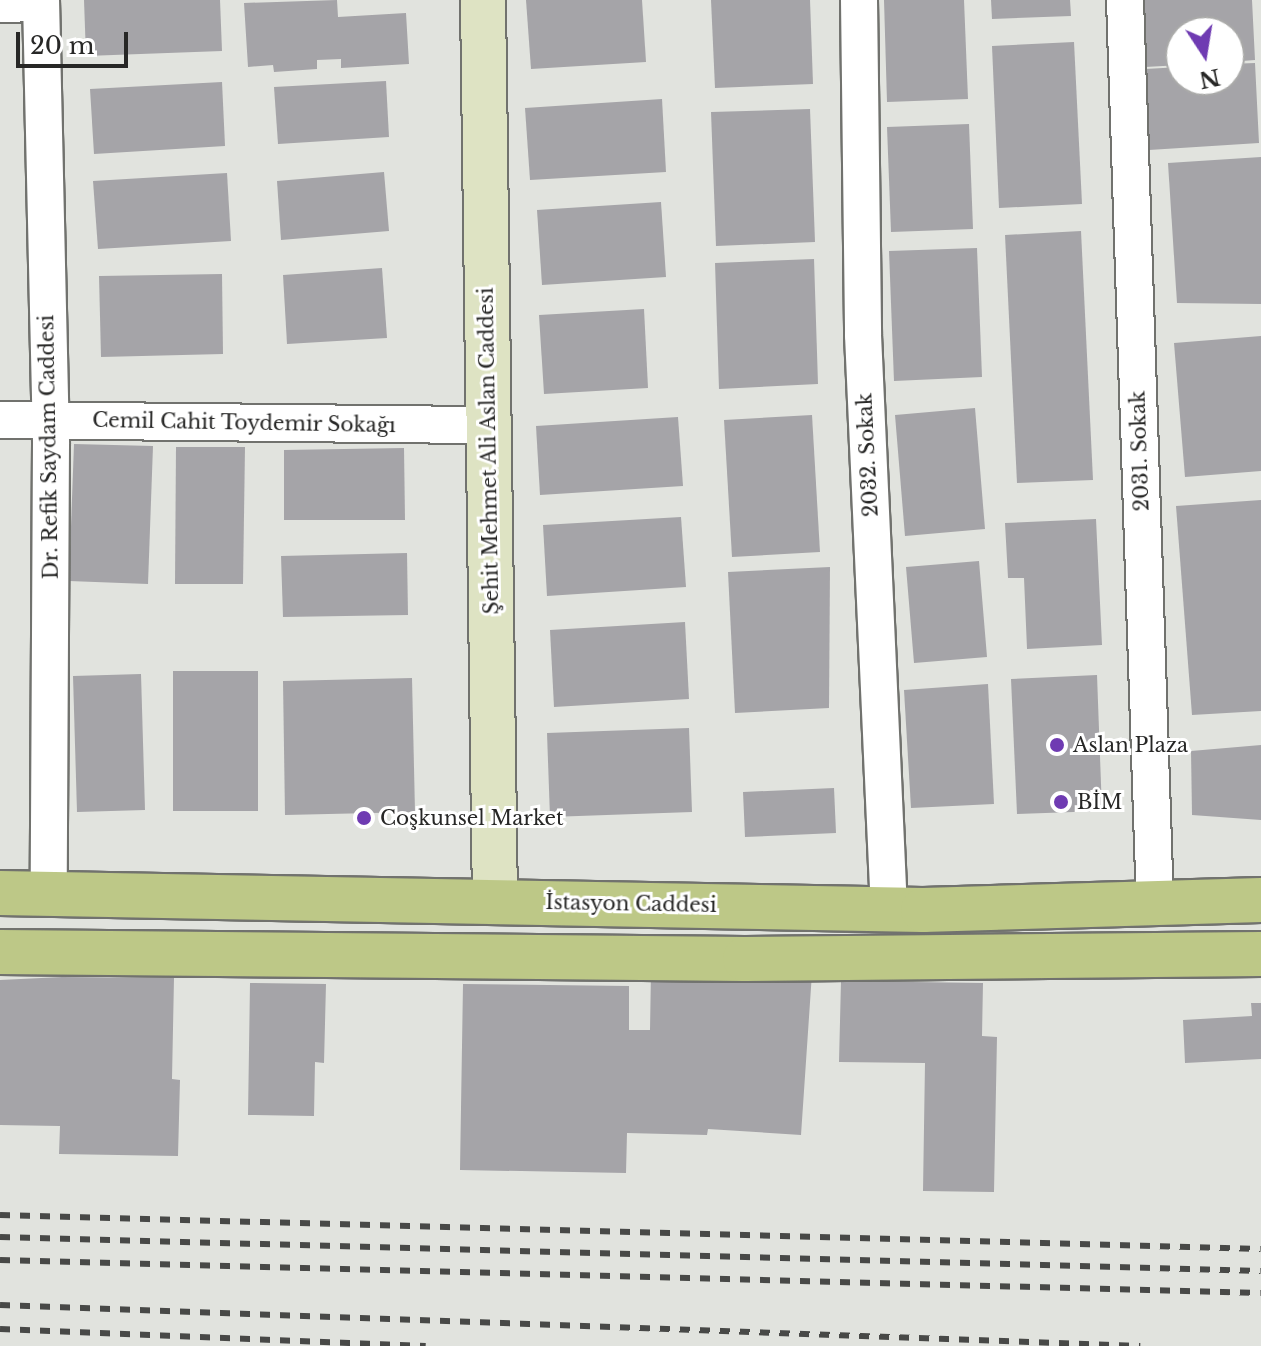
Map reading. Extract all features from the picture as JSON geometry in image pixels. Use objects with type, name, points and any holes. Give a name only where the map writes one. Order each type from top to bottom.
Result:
[{"type":"main road","name":"İstasyon Caddesi","points":[[0,893],[889,910],[1261,900]]},
{"type":"main road","points":[[0,952],[729,959],[1261,954]]},
{"type":"street","name":"Şehit Mehmet Ali Aslan Caddesi","points":[[483,0],[495,901]]},
{"type":"street","name":"2032. Sokak","points":[[859,0],[863,335],[889,910]]},
{"type":"street","name":"2031. Sokak","points":[[1125,0],[1155,903]]},
{"type":"street","points":[[0,4],[41,1]]},
{"type":"street","name":"Dr. Refik Saydam Caddesi","points":[[41,1],[51,421],[49,893]]},
{"type":"street","name":"Cemil Cahit Toydemir Sokağı","points":[[0,420],[489,425]]},
{"type":"building","points":[[84,0],[220,0],[222,51],[86,56]]},
{"type":"building","points":[[337,0],[338,17],[406,13],[409,64],[341,68],[341,59],[317,60],[317,69],[274,72],[273,65],[248,67],[244,3]]},
{"type":"building","points":[[526,0],[642,0],[646,62],[531,69]]},
{"type":"building","points":[[711,0],[810,0],[813,84],[715,88]]},
{"type":"building","points":[[884,0],[964,0],[968,99],[887,102]]},
{"type":"building","points":[[991,0],[1070,0],[1071,16],[992,19]]},
{"type":"building","points":[[1141,0],[1252,0],[1255,60],[1245,61],[1245,16],[1165,16],[1165,66],[1145,67]]},
{"type":"building","points":[[1074,42],[1082,204],[999,208],[992,46]]},
{"type":"building","points":[[1245,63],[1255,63],[1259,143],[1149,150],[1145,69],[1165,68],[1165,96],[1245,96]]},
{"type":"building","points":[[386,81],[389,137],[278,144],[274,87]]},
{"type":"building","points":[[222,82],[225,146],[94,154],[90,89]]},
{"type":"building","points":[[662,99],[666,172],[530,180],[525,108]]},
{"type":"building","points":[[810,109],[815,242],[716,246],[711,112]]},
{"type":"building","points":[[969,124],[973,229],[891,232],[887,127]]},
{"type":"building","points":[[1261,157],[1261,304],[1177,303],[1168,163]]},
{"type":"building","points":[[384,172],[389,231],[281,240],[277,181]]},
{"type":"building","points":[[227,173],[231,241],[98,249],[93,181]]},
{"type":"building","points":[[661,202],[666,277],[542,285],[537,210]]},
{"type":"building","points":[[1081,231],[1093,480],[1017,483],[1005,235]]},
{"type":"building","points":[[977,248],[982,377],[894,381],[889,251]]},
{"type":"building","points":[[814,259],[818,384],[719,389],[715,263]]},
{"type":"building","points":[[382,268],[387,338],[287,344],[283,275]]},
{"type":"building","points":[[222,274],[223,354],[101,357],[99,276]]},
{"type":"building","points":[[644,309],[648,388],[544,394],[539,315]]},
{"type":"building","points":[[1261,336],[1261,471],[1185,477],[1174,343]]},
{"type":"building","points":[[975,408],[985,529],[905,536],[895,415]]},
{"type":"building","points":[[812,415],[820,552],[732,557],[724,420]]},
{"type":"building","points":[[678,417],[683,486],[540,495],[536,426]]},
{"type":"building","points":[[74,444],[153,446],[148,584],[69,581]]},
{"type":"building","points":[[176,447],[245,447],[243,584],[175,584]]},
{"type":"building","points":[[404,448],[405,520],[284,520],[284,450]]},
{"type":"building","points":[[1261,500],[1261,711],[1192,715],[1176,506]]},
{"type":"building","points":[[681,517],[686,587],[547,596],[543,525]]},
{"type":"building","points":[[1096,519],[1102,645],[1027,649],[1024,578],[1008,578],[1005,523]]},
{"type":"building","points":[[407,553],[408,615],[283,617],[281,556]]},
{"type":"building","points":[[979,561],[987,657],[914,663],[906,567]]},
{"type":"building","points":[[830,567],[829,708],[735,713],[728,572]]},
{"type":"building","points":[[685,622],[689,699],[554,707],[550,630]]},
{"type":"building","points":[[173,671],[258,671],[258,811],[173,811]]},
{"type":"building","points":[[141,674],[145,810],[77,812],[73,676]]},
{"type":"building","name":"Aslan Plaza","points":[[1097,675],[1102,811],[1017,814],[1011,679]]},
{"type":"building","points":[[412,678],[415,812],[285,815],[283,681]]},
{"type":"building","points":[[988,684],[994,804],[911,808],[904,690]]},
{"type":"building","points":[[689,728],[692,812],[550,817],[547,733]]},
{"type":"building","points":[[1261,745],[1261,820],[1192,815],[1191,751]]},
{"type":"building","points":[[834,788],[836,833],[745,837],[743,792]]},
{"type":"building","points":[[651,971],[812,973],[801,1135],[708,1129],[707,1135],[627,1133],[626,1173],[460,1170],[463,984],[629,986],[629,1030],[650,1030]]},
{"type":"building","points":[[174,978],[172,1079],[180,1080],[178,1156],[59,1154],[60,1126],[0,1125],[0,980]]},
{"type":"building","points":[[841,981],[983,983],[982,1036],[997,1037],[994,1192],[923,1191],[925,1063],[839,1062]]},
{"type":"building","points":[[250,983],[326,984],[324,1063],[315,1062],[314,1116],[248,1115]]},
{"type":"building","points":[[1251,1003],[1261,1003],[1261,1059],[1185,1063],[1183,1020],[1252,1016]]},
{"type":"railway","points":[[0,1215],[1261,1249]]},
{"type":"railway","points":[[0,1237],[1261,1271]]},
{"type":"railway","points":[[0,1260],[1261,1293]]},
{"type":"railway","points":[[0,1305],[1140,1346]]},
{"type":"railway","points":[[0,1329],[426,1346]]},
{"type":"place","name":"Aslan Plaza","points":[[1057,745]]},
{"type":"place","name":"BİM","points":[[1061,802]]},
{"type":"place","name":"Coşkunsel Market","points":[[364,818]]}]
